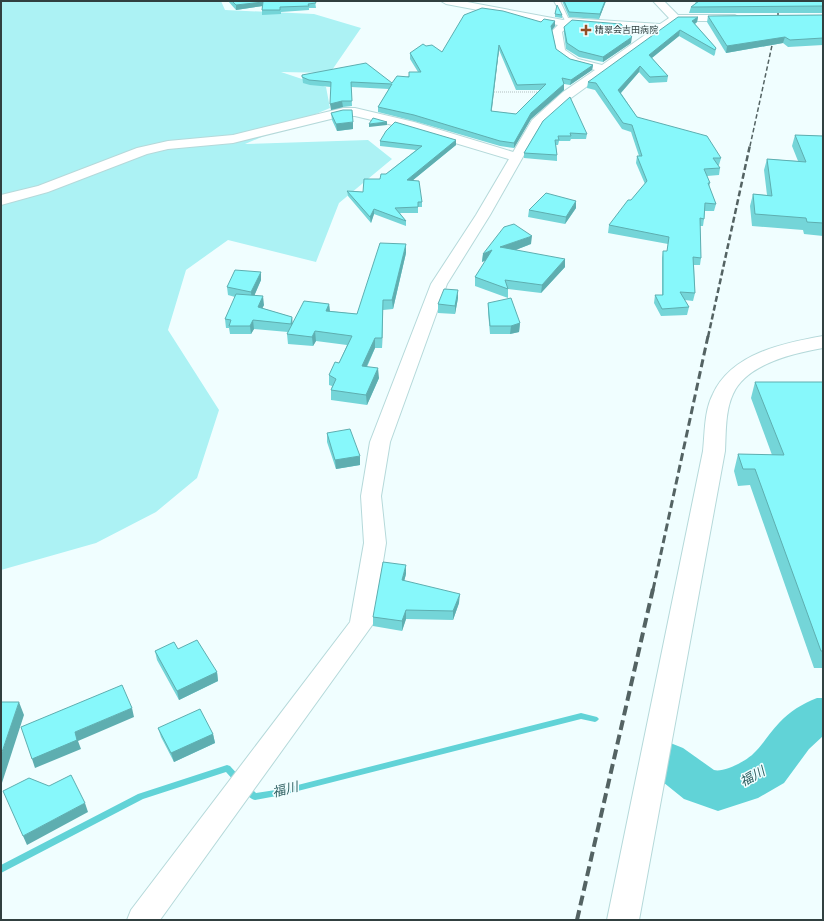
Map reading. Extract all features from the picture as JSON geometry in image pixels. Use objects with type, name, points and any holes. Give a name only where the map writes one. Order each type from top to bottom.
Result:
[{"type":"street","points":[[446,1],[567,22],[676,21],[748,18]]},
{"type":"street","points":[[658,1],[676,21]]},
{"type":"street","points":[[142,920],[361,624],[375,543],[371,496],[380,442],[439,284],[483,215],[515,157],[536,123],[567,96],[676,21],[706,9]]},
{"type":"street","points":[[567,22],[557,31],[560,50],[574,61],[606,68]]},
{"type":"street","points":[[1,200],[42,189],[149,149],[233,139],[343,112],[355,112],[409,125],[515,157]]},
{"type":"street","points":[[623,920],[714,451],[719,408],[724,393],[732,381],[746,368],[783,351],[802,345],[823,342]]},
{"type":"lane","points":[[557,1],[567,22]]},
{"type":"path","points":[[487,91],[537,91],[567,96]]},
{"type":"shaded area","points":[[1,1],[221,1],[225,10],[314,14],[361,28],[330,73],[281,72],[326,87],[330,108],[245,144],[368,140],[392,159],[339,203],[316,262],[228,240],[186,270],[168,330],[219,410],[197,478],[156,512],[96,543],[1,570]]},
{"type":"building","points":[[232,1],[315,1],[316,3],[308,4],[309,6],[280,7],[280,10],[262,10],[263,2],[236,5]]},
{"type":"building","points":[[564,1],[605,1],[600,14],[569,12]]},
{"type":"building","points":[[699,1],[823,1],[823,6],[691,7]]},
{"type":"building","points":[[557,5],[562,15],[555,14]]},
{"type":"building","points":[[482,8],[503,11],[541,22],[544,19],[555,21],[551,26],[556,49],[570,59],[593,65],[571,80],[562,78],[564,84],[531,113],[514,143],[500,141],[414,115],[378,107],[392,84],[351,82],[352,101],[342,101],[330,104],[331,82],[309,80],[302,77],[302,75],[366,63],[392,83],[397,76],[409,77],[409,72],[421,72],[410,53],[423,44],[426,46],[432,45],[442,52],[464,15]],"holes":[[[499,45],[517,85],[546,84],[516,114],[491,111]]]},
{"type":"building","points":[[823,15],[823,38],[790,40],[785,37],[727,46],[708,16]]},
{"type":"building","points":[[678,17],[698,17],[692,21],[716,48],[715,50],[680,30],[649,55],[668,76],[650,77],[640,66],[618,90],[637,117],[707,136],[721,158],[713,158],[720,168],[704,169],[716,204],[705,203],[704,219],[700,218],[701,258],[693,257],[695,293],[680,292],[689,307],[662,309],[655,295],[663,295],[663,251],[667,251],[669,237],[609,225],[628,200],[631,200],[647,181],[637,156],[642,156],[632,125],[623,123],[596,83],[588,82]]},
{"type":"building","points":[[572,20],[621,24],[632,37],[603,57],[579,51],[567,43],[564,27]]},
{"type":"building","points":[[570,97],[587,134],[570,133],[571,136],[558,136],[559,140],[555,140],[557,155],[524,153],[543,121]]},
{"type":"building","points":[[343,110],[352,110],[353,122],[336,124],[331,113]]},
{"type":"building","points":[[373,118],[387,122],[369,124]]},
{"type":"building","points":[[395,122],[456,140],[407,180],[419,181],[422,202],[418,202],[418,207],[395,208],[406,221],[374,209],[370,217],[347,191],[363,192],[364,179],[380,179],[381,174],[386,174],[422,146],[380,141],[386,131]]},
{"type":"building","points":[[795,135],[823,136],[823,223],[807,222],[806,218],[755,214],[753,194],[772,196],[767,159],[806,162]]},
{"type":"building","points":[[546,193],[576,201],[566,217],[529,210]]},
{"type":"building","points":[[514,224],[532,236],[500,247],[565,259],[542,285],[505,280],[508,289],[475,277],[492,250],[483,254],[504,227]]},
{"type":"building","points":[[380,243],[406,244],[392,300],[383,300],[382,338],[375,338],[362,366],[378,368],[366,395],[331,390],[336,379],[329,375],[335,362],[339,363],[352,336],[315,331],[312,337],[287,334],[304,301],[329,304],[326,311],[357,314]]},
{"type":"building","points":[[235,270],[261,272],[251,292],[227,287]]},
{"type":"building","points":[[444,289],[458,290],[455,306],[438,304]]},
{"type":"building","points":[[236,294],[263,296],[258,307],[292,317],[291,324],[253,320],[250,326],[229,326],[231,320],[225,319]]},
{"type":"building","points":[[511,298],[520,323],[511,326],[490,326],[488,303]]},
{"type":"building","points":[[755,382],[823,382],[823,651],[821,651],[755,469],[743,469],[738,454],[784,455]]},
{"type":"building","points":[[350,429],[360,456],[335,460],[327,433]]},
{"type":"building","points":[[383,562],[406,565],[402,580],[460,594],[453,611],[406,610],[402,621],[373,617]]},
{"type":"building","points":[[197,640],[217,672],[177,691],[155,651],[174,642],[178,649]]},
{"type":"building","points":[[122,685],[132,708],[75,732],[77,740],[32,759],[21,727]]},
{"type":"building","points":[[1,702],[19,702],[1,755]]},
{"type":"building","points":[[200,709],[213,734],[171,753],[158,728]]},
{"type":"building","points":[[71,775],[85,803],[23,836],[3,791],[29,778],[49,786]]},
{"type":"waterway","name":"福川","points":[[247,789],[255,797],[282,792],[581,716],[595,719]]},
{"type":"waterway","name":"福川","points":[[668,761],[700,785],[718,791],[742,784],[768,769],[794,736],[817,716],[823,716]]},
{"type":"waterway","name":"福川","points":[[1,869],[141,796],[227,768],[238,780]]},
{"type":"railway","points":[[750,146],[778,18],[778,1]]},
{"type":"railway","points":[[708,337],[750,145]]},
{"type":"railway","points":[[653,590],[708,336]]},
{"type":"railway","points":[[577,920],[653,589]]},
{"type":"place","name":"精翠会吉田病院","points":[[586,30]]}]
